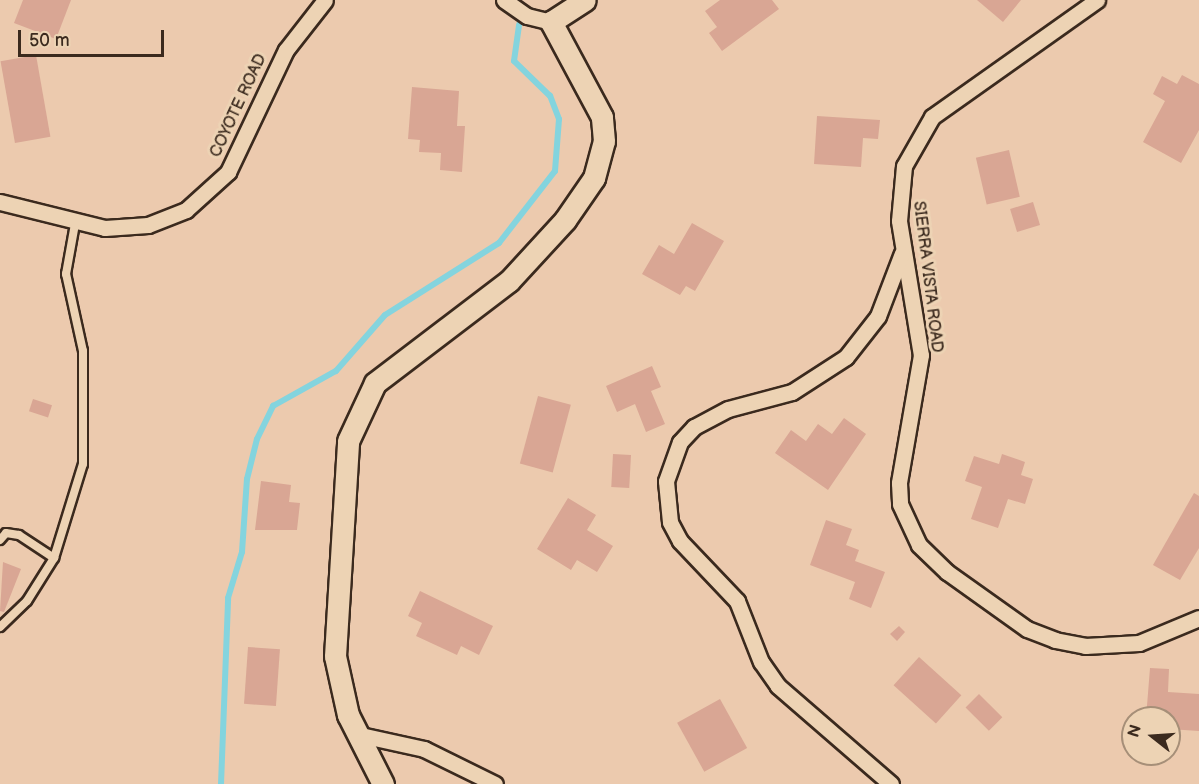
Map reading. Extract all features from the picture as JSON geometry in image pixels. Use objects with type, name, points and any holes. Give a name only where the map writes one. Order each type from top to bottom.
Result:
[{"type":"main road","points":[[383,784],[356,734],[339,683],[333,637],[351,433],[375,383],[509,280],[564,220],[594,178],[604,141],[602,117],[550,22],[585,0]]},
{"type":"street","name":"COYOTE ROAD","points":[[0,202],[75,224],[148,225],[186,210],[213,189],[239,154],[286,50],[325,0]]},
{"type":"street","points":[[504,0],[526,16],[550,22]]},
{"type":"street","name":"SIERRA VISTA ROAD","points":[[1097,0],[927,121],[904,166],[898,193],[903,244],[921,355],[899,483],[908,527],[919,544],[985,603],[1055,640],[1085,646],[1139,643],[1199,618]]},
{"type":"street","points":[[891,784],[778,686],[753,646],[737,601],[680,541],[670,522],[666,481],[680,442],[694,427],[728,409],[792,392],[846,357],[878,316],[903,244]]},
{"type":"street","points":[[356,734],[424,749],[495,784]]},
{"type":"lane","points":[[0,627],[27,601],[54,558],[83,464],[83,351],[66,274],[75,224]]},
{"type":"lane","points":[[0,540],[6,533],[19,535],[54,558]]},
{"type":"building","points":[[23,0],[71,0],[56,39],[14,23]]},
{"type":"building","points":[[720,0],[772,0],[779,9],[722,51],[709,33],[717,27],[705,11]]},
{"type":"building","points":[[977,0],[1021,0],[1003,22]]},
{"type":"building","points":[[36,55],[50,137],[15,143],[1,61]]},
{"type":"building","points":[[1182,75],[1199,84],[1199,130],[1181,163],[1143,142],[1165,101],[1153,94],[1162,76],[1177,84]]},
{"type":"building","points":[[412,87],[459,91],[457,126],[465,126],[462,172],[440,170],[441,153],[419,152],[420,140],[408,139]]},
{"type":"building","points":[[817,116],[880,120],[878,139],[863,138],[861,167],[814,164]]},
{"type":"building","points":[[1009,150],[1020,197],[987,204],[976,158]]},
{"type":"building","points":[[1033,202],[1040,225],[1017,232],[1010,209]]},
{"type":"building","points":[[692,223],[724,241],[695,291],[686,286],[680,295],[642,274],[659,245],[674,254]]},
{"type":"building","points":[[652,366],[661,387],[651,391],[665,424],[646,432],[635,404],[617,412],[606,386]]},
{"type":"building","points":[[538,396],[571,405],[553,472],[520,464]]},
{"type":"building","points":[[33,399],[52,405],[48,418],[29,411]]},
{"type":"building","points":[[844,418],[866,434],[828,490],[775,453],[791,430],[806,441],[818,424],[832,434]]},
{"type":"building","points":[[613,454],[631,455],[629,488],[611,487]]},
{"type":"building","points":[[1002,454],[1025,462],[1021,475],[1033,479],[1025,504],[1008,499],[998,528],[971,519],[982,487],[965,481],[974,456],[999,464]]},
{"type":"building","points":[[261,481],[291,485],[289,502],[300,503],[297,530],[255,530]]},
{"type":"building","points":[[1194,493],[1199,496],[1199,548],[1180,580],[1153,565]]},
{"type":"building","points":[[568,498],[596,515],[587,530],[613,546],[597,572],[577,560],[571,570],[537,549]]},
{"type":"building","points":[[826,520],[852,529],[846,545],[859,550],[855,561],[885,572],[871,608],[849,599],[855,582],[810,565]]},
{"type":"building","points":[[3,562],[21,569],[4,612],[0,611]]},
{"type":"building","points":[[420,591],[493,626],[479,655],[461,646],[457,655],[416,636],[422,623],[408,616]]},
{"type":"building","points":[[899,626],[905,632],[897,641],[890,634]]},
{"type":"building","points":[[248,647],[280,649],[276,706],[244,704]]},
{"type":"building","points":[[919,657],[961,695],[936,723],[894,685]]},
{"type":"building","points":[[1150,668],[1169,669],[1168,692],[1199,694],[1199,731],[1181,730],[1181,706],[1147,706]]},
{"type":"building","points":[[979,694],[1002,717],[989,731],[966,707]]},
{"type":"building","points":[[720,699],[747,748],[704,772],[677,723]]},
{"type":"waterway","points":[[221,784],[228,598],[242,552],[247,479],[257,439],[273,406],[336,371],[385,315],[499,243],[555,171],[559,119],[550,96],[514,61],[519,24]]}]
